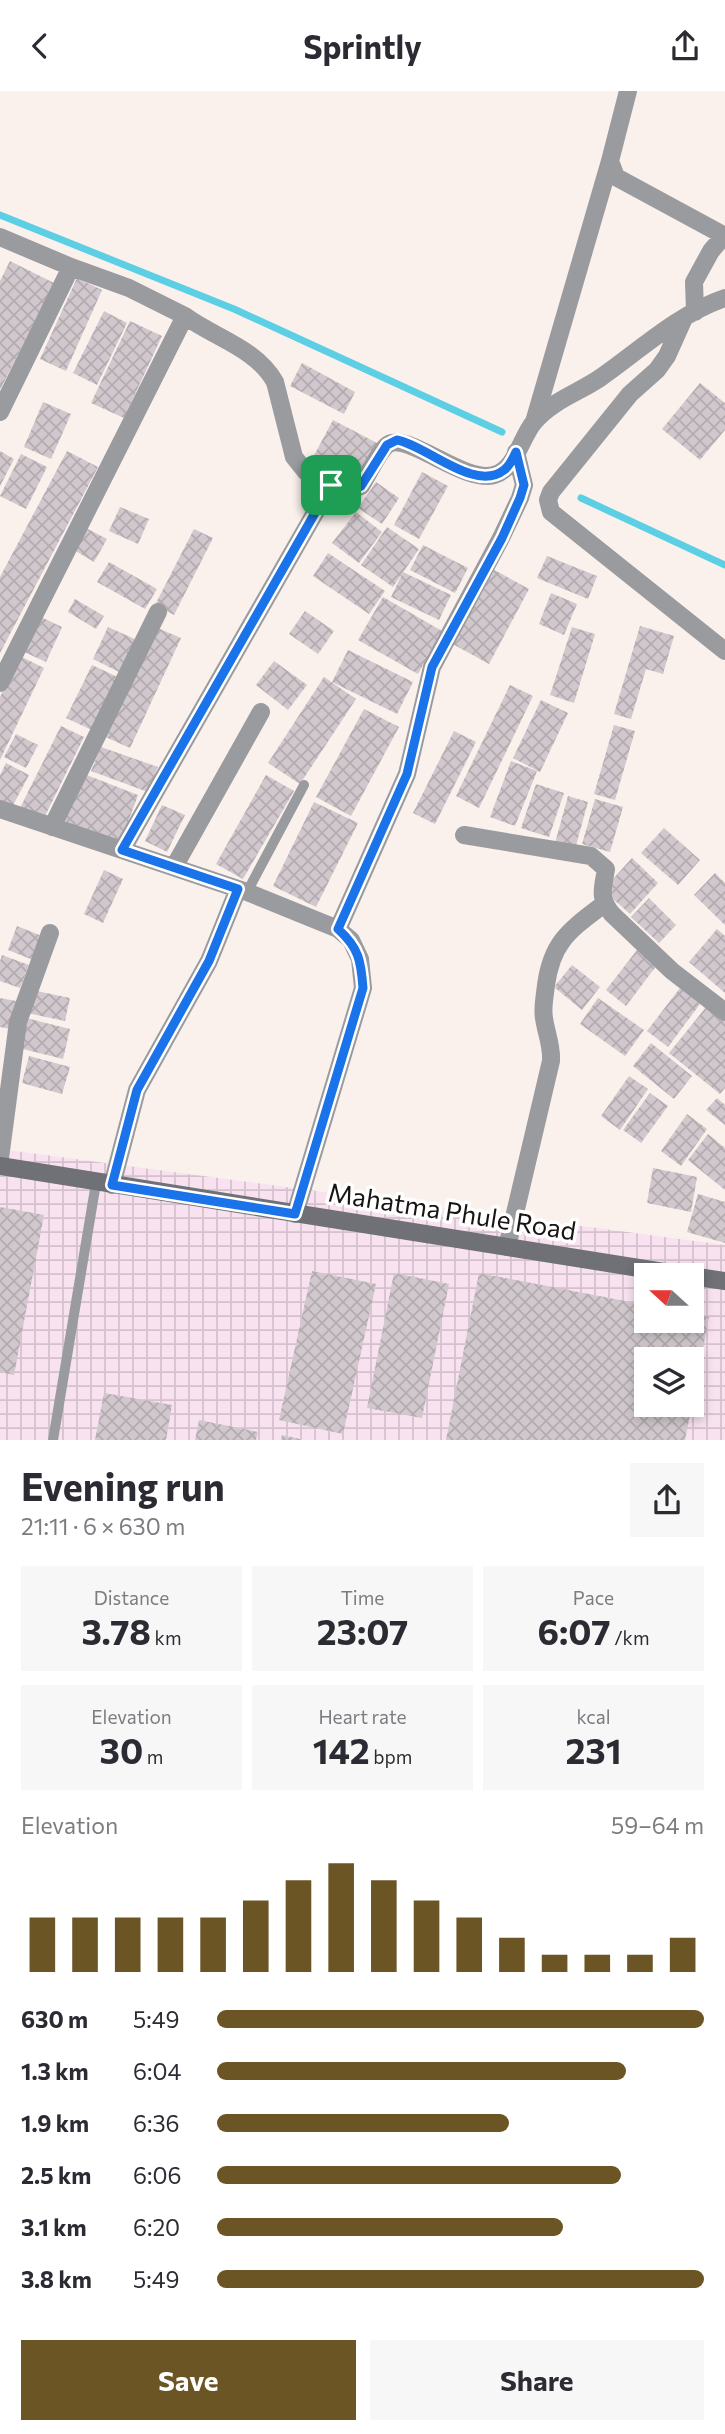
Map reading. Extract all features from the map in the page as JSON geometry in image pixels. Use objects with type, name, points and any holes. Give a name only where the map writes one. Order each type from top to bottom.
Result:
[{"type":"street","points":[[3,244],[129,288],[185,316],[201,328],[222,337],[256,358],[269,371],[275,382],[294,457],[306,472],[331,485],[351,490],[361,486],[387,445],[397,440],[407,442],[446,465],[485,476],[495,475],[506,469],[534,422],[628,91]]},
{"type":"street","points":[[610,161],[615,177],[724,236],[711,251],[694,282],[689,315],[667,356],[657,370],[629,394],[551,492],[548,500],[551,512],[725,651]]},
{"type":"street","points":[[0,412],[71,267]]},
{"type":"street","points":[[534,422],[558,400],[598,379],[663,330],[725,298]]},
{"type":"street","points":[[0,683],[185,316]]},
{"type":"street","points":[[338,929],[407,774],[432,667],[502,538],[520,498],[524,485],[516,452]]},
{"type":"street","points":[[122,850],[331,485]]},
{"type":"street","points":[[52,827],[158,612]]},
{"type":"street","points":[[174,867],[261,712]]},
{"type":"street","points":[[0,809],[243,890],[338,929],[351,940],[360,959],[363,988],[295,1214]]},
{"type":"street","points":[[464,835],[591,856],[606,869],[602,896],[604,904],[672,971],[725,1012]]},
{"type":"street","points":[[104,1184],[137,1090],[209,961],[243,890]]},
{"type":"street","points":[[507,1247],[551,1061],[552,1047],[543,1006],[549,963],[559,943],[572,928],[604,904]]},
{"type":"street","points":[[0,1158],[18,1022],[50,933]]},
{"type":"street","name":"Mahatma Phule Road","points":[[0,1166],[634,1267]]},
{"type":"street","name":"Mahatma Phule Road","points":[[704,1278],[725,1282]]},
{"type":"lane","points":[[243,890],[304,785]]},
{"type":"lane","points":[[53,1440],[104,1184]]},
{"type":"shaded area","points":[[0,1149],[725,1245],[725,1440],[0,1440]]},
{"type":"building","points":[[10,261],[54,283],[0,390],[0,281]]},
{"type":"building","points":[[77,278],[102,290],[66,371],[40,359]]},
{"type":"building","points":[[104,311],[127,323],[97,385],[73,373]]},
{"type":"building","points":[[130,321],[162,336],[124,418],[91,403]]},
{"type":"building","points":[[302,363],[355,392],[344,414],[290,386]]},
{"type":"building","points":[[700,383],[725,403],[725,430],[700,460],[662,429]]},
{"type":"building","points":[[43,402],[71,414],[51,459],[24,447]]},
{"type":"building","points":[[333,420],[377,443],[356,484],[311,461]]},
{"type":"building","points":[[0,451],[14,459],[0,486]]},
{"type":"building","points":[[67,451],[98,467],[0,653],[0,577]]},
{"type":"building","points":[[21,454],[47,467],[26,509],[0,496]]},
{"type":"building","points":[[422,472],[448,486],[419,539],[394,525]]},
{"type":"building","points":[[376,482],[399,498],[382,524],[358,508]]},
{"type":"building","points":[[120,507],[149,519],[138,544],[109,531]]},
{"type":"building","points":[[356,512],[382,532],[359,563],[332,543]]},
{"type":"building","points":[[387,527],[419,549],[393,587],[361,565]]},
{"type":"building","points":[[86,528],[107,539],[94,562],[74,550]]},
{"type":"building","points":[[194,529],[213,538],[174,615],[155,605]]},
{"type":"building","points":[[423,545],[468,568],[455,593],[410,570]]},
{"type":"building","points":[[328,553],[385,591],[369,614],[313,576]]},
{"type":"building","points":[[547,556],[597,576],[588,599],[537,578]]},
{"type":"building","points":[[109,562],[157,589],[145,609],[97,582]]},
{"type":"building","points":[[489,567],[529,589],[489,664],[449,642]]},
{"type":"building","points":[[403,572],[451,595],[439,620],[391,597]]},
{"type":"building","points":[[551,593],[577,604],[564,635],[539,624]]},
{"type":"building","points":[[383,597],[442,631],[418,674],[358,640]]},
{"type":"building","points":[[75,599],[104,616],[96,629],[68,612]]},
{"type":"building","points":[[305,611],[334,631],[318,654],[289,634]]},
{"type":"building","points":[[39,616],[62,627],[46,662],[22,651]]},
{"type":"building","points":[[153,626],[181,638],[130,748],[103,736]]},
{"type":"building","points":[[640,626],[674,636],[663,674],[646,669],[631,719],[614,714]]},
{"type":"building","points":[[108,627],[139,641],[123,674],[93,659]]},
{"type":"building","points":[[572,627],[595,634],[574,703],[550,695]]},
{"type":"building","points":[[348,650],[413,682],[397,714],[332,682]]},
{"type":"building","points":[[20,656],[44,668],[0,760],[0,697]]},
{"type":"building","points":[[274,661],[307,685],[288,710],[256,685]]},
{"type":"building","points":[[92,665],[122,679],[96,732],[66,718]]},
{"type":"building","points":[[324,677],[356,699],[300,784],[268,763]]},
{"type":"building","points":[[510,685],[533,696],[479,808],[456,796]]},
{"type":"building","points":[[541,700],[568,713],[540,772],[513,758]]},
{"type":"building","points":[[364,709],[399,727],[351,816],[316,797]]},
{"type":"building","points":[[614,725],[635,731],[615,800],[594,794]]},
{"type":"building","points":[[61,726],[84,737],[43,820],[20,808]]},
{"type":"building","points":[[454,731],[476,742],[435,824],[413,813]]},
{"type":"building","points":[[16,734],[38,745],[26,768],[4,757]]},
{"type":"building","points":[[101,747],[158,767],[148,792],[91,771]]},
{"type":"building","points":[[511,761],[537,771],[515,826],[490,817]]},
{"type":"building","points":[[6,763],[29,775],[10,811],[0,806],[0,775]]},
{"type":"building","points":[[84,774],[138,795],[120,844],[63,823]]},
{"type":"building","points":[[266,775],[294,791],[243,879],[216,864]]},
{"type":"building","points":[[536,784],[564,793],[549,837],[521,828]]},
{"type":"building","points":[[568,796],[588,802],[575,849],[555,843]]},
{"type":"building","points":[[595,799],[623,807],[610,852],[582,844]]},
{"type":"building","points":[[314,802],[358,823],[316,907],[273,886]]},
{"type":"building","points":[[162,805],[185,815],[167,852],[145,841]]},
{"type":"building","points":[[664,828],[700,860],[678,885],[641,853]]},
{"type":"building","points":[[632,858],[658,883],[630,914],[603,890]]},
{"type":"building","points":[[104,870],[123,879],[103,923],[84,914]]},
{"type":"building","points":[[715,873],[725,883],[725,925],[694,895]]},
{"type":"building","points":[[649,898],[676,925],[659,943],[631,917]]},
{"type":"building","points":[[17,926],[47,938],[38,962],[8,950]]},
{"type":"building","points":[[717,929],[725,936],[725,993],[689,962]]},
{"type":"building","points":[[637,950],[657,965],[626,1006],[606,990]]},
{"type":"building","points":[[2,955],[29,965],[20,988],[0,981]]},
{"type":"building","points":[[572,965],[600,987],[582,1010],[554,987]]},
{"type":"building","points":[[680,988],[700,1004],[668,1047],[647,1031]]},
{"type":"building","points":[[32,990],[70,998],[65,1021],[27,1013]]},
{"type":"building","points":[[0,998],[16,1001],[10,1029],[0,1027]]},
{"type":"building","points":[[598,998],[644,1030],[625,1056],[580,1024]]},
{"type":"building","points":[[707,1006],[725,1021],[725,1088],[720,1094],[669,1053]]},
{"type":"building","points":[[26,1018],[70,1029],[63,1059],[19,1048]]},
{"type":"building","points":[[651,1043],[692,1076],[674,1099],[633,1066]]},
{"type":"building","points":[[29,1056],[70,1067],[62,1094],[22,1083]]},
{"type":"building","points":[[629,1076],[648,1089],[620,1130],[601,1116]]},
{"type":"building","points":[[650,1093],[668,1106],[641,1143],[623,1130]]},
{"type":"building","points":[[717,1098],[725,1105],[725,1125],[706,1110]]},
{"type":"building","points":[[687,1114],[707,1129],[681,1166],[661,1151]]},
{"type":"building","points":[[708,1134],[725,1148],[725,1190],[688,1160]]},
{"type":"building","points":[[653,1168],[697,1177],[691,1212],[647,1203]]},
{"type":"building","points":[[698,1194],[725,1202],[725,1243],[687,1232]]},
{"type":"building","points":[[0,1207],[44,1215],[14,1375],[0,1372]]},
{"type":"building","points":[[312,1271],[376,1284],[343,1434],[279,1420]]},
{"type":"building","points":[[394,1273],[449,1284],[422,1418],[367,1408]]},
{"type":"building","points":[[479,1273],[634,1303],[634,1333],[704,1333],[704,1316],[709,1317],[703,1347],[634,1347],[634,1417],[690,1417],[685,1440],[446,1440]]},
{"type":"building","points":[[104,1393],[172,1405],[166,1440],[95,1440]]},
{"type":"building","points":[[199,1420],[258,1432],[256,1440],[195,1440]]},
{"type":"building","points":[[282,1435],[300,1439],[300,1440],[281,1440]]},
{"type":"waterway","points":[[0,215],[234,309],[502,432]]},
{"type":"waterway","points":[[581,498],[725,565]]},
{"type":"route","points":[[397,440],[407,442],[446,465],[485,476],[495,475],[506,469],[516,452],[524,485],[502,538],[432,667],[407,774],[338,929],[351,940],[360,959],[363,988],[295,1214],[112,1185],[137,1090],[209,961],[238,889],[122,850],[331,485],[351,490],[361,486],[387,445],[397,440]]}]
